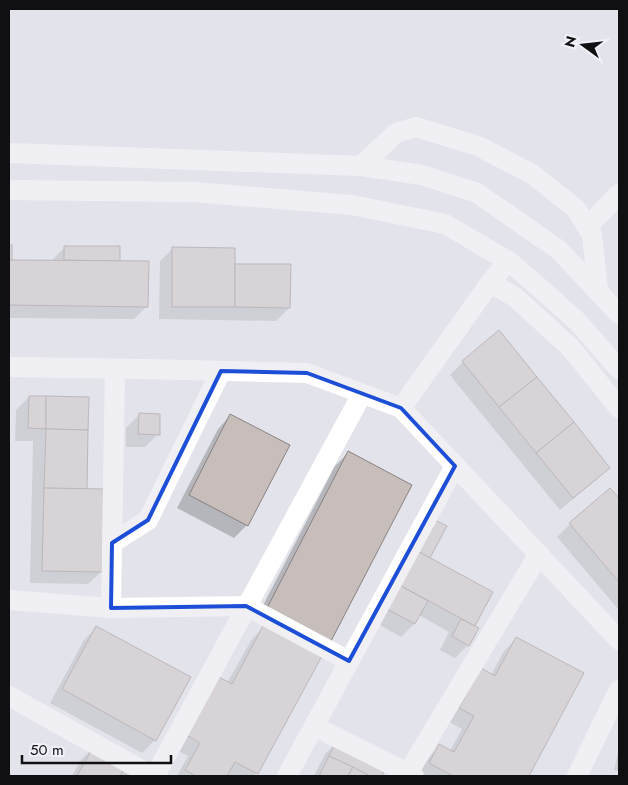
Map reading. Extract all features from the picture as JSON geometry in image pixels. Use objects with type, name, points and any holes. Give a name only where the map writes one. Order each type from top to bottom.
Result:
[{"type":"street","points":[[361,166],[396,133],[416,127],[478,146],[532,174],[576,209],[592,234],[598,291]]},
{"type":"street","points":[[9,153],[361,166],[422,175],[477,193],[558,250],[619,314]]},
{"type":"street","points":[[9,190],[193,192],[352,205],[444,224],[508,261],[578,321],[619,369]]},
{"type":"street","points":[[587,227],[619,194]]},
{"type":"street","points":[[401,408],[490,283],[508,261]]},
{"type":"street","points":[[490,283],[515,297],[570,348],[619,408]]},
{"type":"street","points":[[111,608],[115,368]]},
{"type":"street","points":[[9,372],[115,368],[307,373],[401,408],[619,640]]},
{"type":"street","points":[[112,543],[148,520],[221,371]]},
{"type":"street","points":[[9,696],[154,776],[362,394]]},
{"type":"street","points":[[287,776],[455,466]]},
{"type":"street","points":[[314,726],[411,775],[538,554]]},
{"type":"street","points":[[9,600],[111,608],[246,606],[349,661]]},
{"type":"street","points":[[577,776],[619,690]]},
{"type":"highlighted area","points":[[221,371],[307,373],[401,408],[455,466],[349,661],[246,606],[111,608],[112,543],[148,520]]},
{"type":"building","points":[[9,245],[12,245],[12,260],[9,260]]},
{"type":"building","points":[[64,246],[120,246],[120,261],[64,260]]},
{"type":"building","points":[[172,247],[235,248],[235,307],[172,307]]},
{"type":"building","points":[[9,260],[149,261],[148,307],[9,305]]},
{"type":"building","points":[[235,264],[291,264],[290,308],[235,307]]},
{"type":"building","points":[[499,330],[537,377],[499,407],[462,361]]},
{"type":"building","points":[[537,377],[574,422],[536,453],[499,407]]},
{"type":"building","points":[[29,396],[46,396],[46,429],[28,428]]},
{"type":"building","points":[[46,396],[89,397],[88,430],[46,429]]},
{"type":"building","points":[[139,413],[160,414],[160,435],[138,434]]},
{"type":"building","points":[[230,414],[290,445],[248,526],[189,495]]},
{"type":"building","points":[[574,422],[610,468],[573,498],[536,453]]},
{"type":"building","points":[[46,429],[88,430],[87,489],[44,488]]},
{"type":"building","points":[[348,451],[412,485],[331,641],[267,608]]},
{"type":"building","points":[[44,488],[105,489],[102,572],[42,571]]},
{"type":"building","points":[[610,488],[619,498],[619,582],[569,523]]},
{"type":"building","points":[[429,517],[447,526],[430,558],[412,548]]},
{"type":"building","points":[[412,548],[493,592],[475,626],[394,582]]},
{"type":"building","points":[[394,582],[428,601],[415,624],[381,606]]},
{"type":"building","points":[[461,619],[479,628],[469,646],[452,636]]},
{"type":"building","points":[[264,624],[322,656],[258,774],[235,762],[227,776],[196,776],[185,770],[200,743],[185,734],[217,676],[232,684]]},
{"type":"building","points":[[96,626],[191,677],[156,741],[62,689]]},
{"type":"building","points":[[516,637],[584,673],[529,776],[453,776],[429,763],[439,744],[454,752],[474,716],[459,708],[481,668],[495,676]]},
{"type":"building","points":[[337,740],[387,765],[382,776],[370,776],[329,756]]},
{"type":"building","points":[[93,747],[126,765],[120,776],[77,776]]},
{"type":"building","points":[[329,756],[353,767],[348,776],[319,776]]},
{"type":"building","points":[[353,767],[370,776],[348,776]]}]
